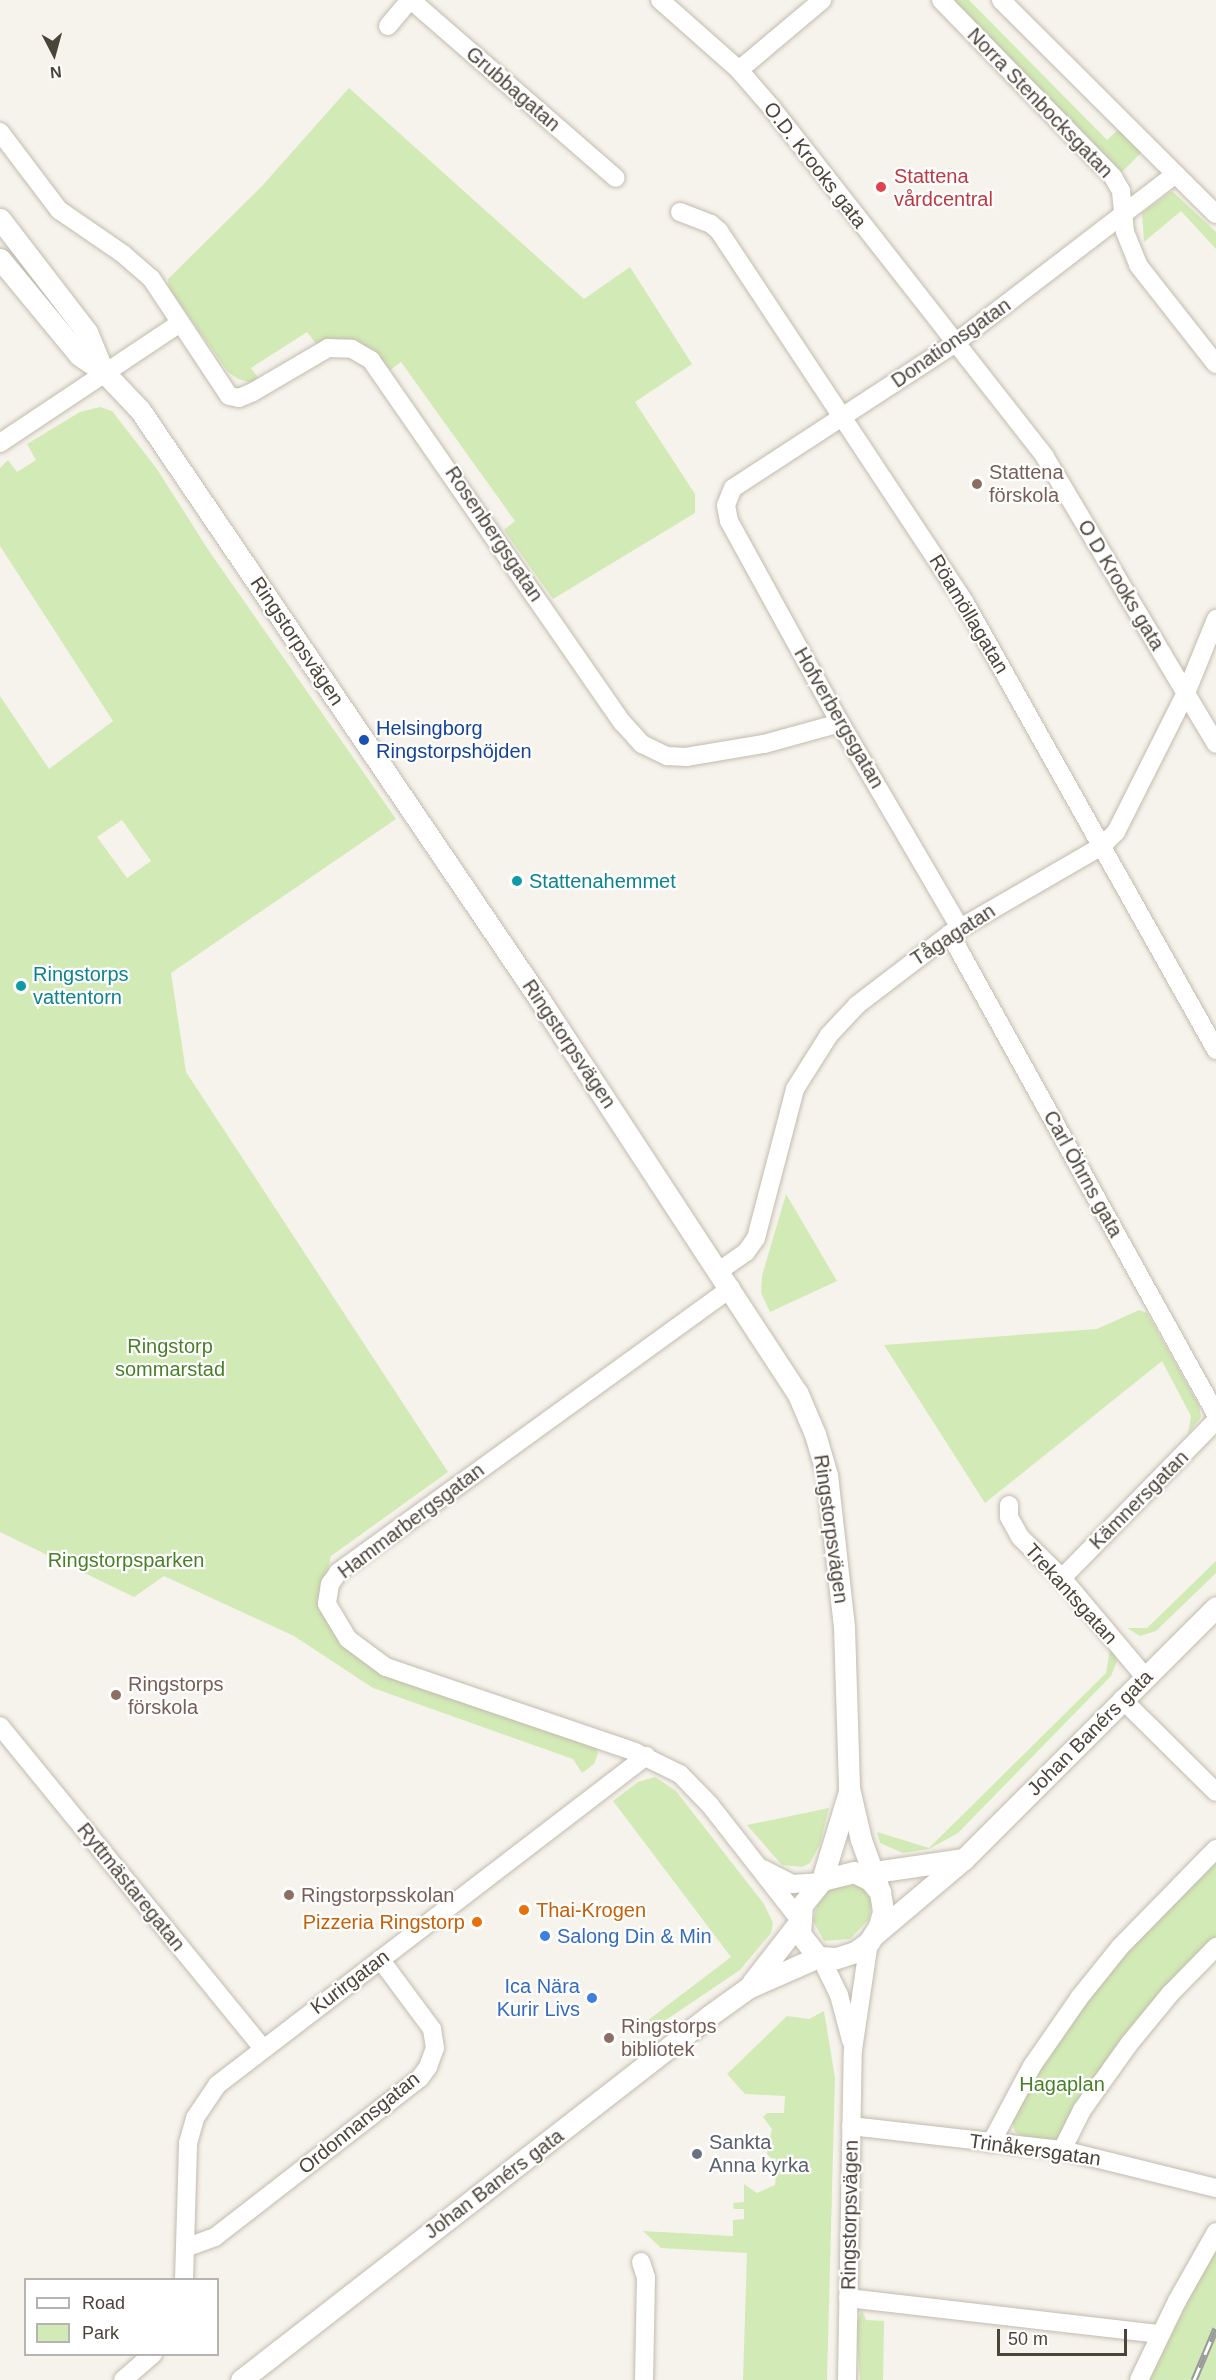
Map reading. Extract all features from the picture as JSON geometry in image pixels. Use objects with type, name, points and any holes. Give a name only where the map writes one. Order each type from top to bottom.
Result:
[{"type":"street","name":"Grubbagatan","points":[[388,26],[410,0],[616,178]]},
{"type":"street","name":"O.D. Krooks gata","points":[[660,0],[740,70],[954,344]]},
{"type":"street","points":[[740,70],[822,0]]},
{"type":"street","name":"Norra Stenbocksgatan","points":[[941,0],[1113,177],[1121,191],[1127,243],[1138,265],[1216,364]]},
{"type":"street","points":[[1001,0],[1123,119],[1174,175],[1216,214]]},
{"type":"street","name":"Rosenbergsgatan","points":[[0,132],[44,195],[80,227],[123,254],[151,278],[225,393],[233,398],[254,392],[328,348],[352,349],[371,360],[622,722],[654,751],[686,757],[727,751],[840,723]]},
{"type":"street","name":"Donationsgatan","points":[[726,505],[733,488],[954,344],[1174,175]]},
{"type":"street","name":"Röamöllagatan","points":[[680,212],[711,224],[719,231],[965,603],[1216,1050]]},
{"type":"street","name":"Ringstorpsvägen","points":[[0,219],[87,333],[103,371]]},
{"type":"street","name":"Ringstorpsvägen","points":[[0,259],[80,355],[103,371],[140,410],[731,1288],[796,1392],[822,1454],[844,1627],[849,1788],[871,1880]]},
{"type":"street","points":[[0,443],[103,371],[180,323]]},
{"type":"street","name":"O D Krooks gata","points":[[954,344],[1045,457],[1216,744]]},
{"type":"street","name":"Hofverbergsgatan","points":[[726,505],[729,521],[955,931]]},
{"type":"street","name":"Tågagatan","points":[[718,1271],[746,1252],[756,1238],[795,1089],[817,1051],[857,1005],[955,931],[1102,846],[1126,818],[1186,693],[1216,619]]},
{"type":"street","name":"Carl Öhrns gata","points":[[955,931],[1216,1414]]},
{"type":"street","name":"Hammarbergsgatan","points":[[731,1288],[338,1573],[327,1595],[329,1610],[340,1630],[361,1651],[386,1667],[646,1756],[692,1784],[759,1866],[798,1921]]},
{"type":"street","name":"Kämnersgatan","points":[[1062,1578],[1216,1421]]},
{"type":"street","name":"Trekantsgatan","points":[[1009,1505],[1009,1516],[1020,1537],[1062,1578],[1146,1678]]},
{"type":"street","name":"Johan Banérs gata","points":[[872,1939],[964,1859],[1216,1607]]},
{"type":"street","points":[[1122,1699],[1216,1792]]},
{"type":"street","name":"Ryttmästaregatan","points":[[0,1726],[263,2048]]},
{"type":"street","name":"Kurirgatan","points":[[183,2278],[186,2163],[192,2125],[217,2085],[646,1756]]},
{"type":"street","name":"Ringstorpsvägen","points":[[821,1881],[849,1788]]},
{"type":"street","points":[[864,1848],[900,1869]]},
{"type":"street","points":[[991,2143],[1032,2067],[1079,1998],[1120,1947],[1216,1849]]},
{"type":"street","points":[[871,1880],[882,1918],[872,1939],[844,1956],[819,1957],[805,1944],[798,1921],[806,1898],[821,1881],[846,1872],[871,1880],[900,1869],[964,1859]]},
{"type":"street","name":"Hammarbergsgatan","points":[[759,1866],[792,1884],[821,1881]]},
{"type":"street","name":"Johan Banérs gata","points":[[748,1988],[798,1921]]},
{"type":"street","name":"Ringstorpsvägen","points":[[846,2380],[853,2049],[872,1939]]},
{"type":"street","points":[[1062,2150],[1082,2110],[1129,2044],[1170,1994],[1216,1947]]},
{"type":"street","name":"Ringstorpsvägen","points":[[819,1957],[839,1995],[853,2049]]},
{"type":"street","name":"Johan Banérs gata","points":[[241,2380],[748,1988],[819,1957]]},
{"type":"street","name":"Ordonnansgatan","points":[[185,2248],[214,2237],[420,2078],[428,2067],[435,2048],[432,2029],[380,1959]]},
{"type":"street","name":"Trinåkersgatan","points":[[851,2126],[1062,2150],[1216,2188]]},
{"type":"street","points":[[1140,2380],[1160,2334],[1216,2232]]},
{"type":"street","points":[[641,2262],[646,2277],[644,2380]]},
{"type":"street","points":[[848,2298],[1160,2334]]},
{"type":"street","points":[[123,2380],[152,2356]]},
{"type":"green space","points":[[953,0],[969,0],[1107,140],[1121,127],[1144,150],[1122,172]]},
{"type":"green space","points":[[349,88],[584,299],[630,267],[692,364],[635,402],[695,494],[695,513],[553,599],[504,530],[515,521],[401,362],[390,370],[377,354],[317,345],[307,332],[251,368],[259,379],[249,382],[238,379],[228,372],[169,288],[168,279],[262,186]]},
{"type":"green space","points":[[1172,191],[1216,232],[1216,249],[1181,211],[1144,242],[1142,213]]},
{"type":"green space","points":[[100,407],[112,411],[157,469],[209,551],[396,819],[171,973],[186,1072],[448,1472],[331,1556],[323,1590],[359,1654],[593,1742],[598,1753],[594,1764],[582,1773],[573,1759],[373,1688],[294,1636],[164,1576],[134,1597],[0,1532],[0,696],[49,769],[113,721],[0,546],[0,468],[8,460],[17,472],[36,460],[27,444],[80,412]],"holes":[[[122,820],[151,861],[127,878],[97,837]]]},
{"type":"green space","points":[[786,1194],[837,1281],[770,1312],[761,1293],[762,1276]]},
{"type":"green space","points":[[1139,1310],[1147,1313],[1199,1405],[1201,1417],[1188,1434],[1191,1416],[1162,1361],[985,1503],[884,1345],[1097,1329]]},
{"type":"green space","points":[[1216,1561],[1216,1573],[1156,1631],[1140,1636],[1127,1628],[1147,1628]]},
{"type":"green space","points":[[1111,1644],[1117,1661],[1111,1676],[958,1833],[929,1849],[903,1853],[880,1843],[877,1832],[929,1848],[1106,1673]]},
{"type":"green space","points":[[655,1777],[676,1791],[764,1904],[773,1923],[771,1933],[740,1970],[648,2032],[639,2027],[731,1957],[613,1801],[638,1782]]},
{"type":"green space","points":[[829,1808],[820,1844],[810,1863],[802,1867],[782,1865],[747,1825]]},
{"type":"green space","name":"Hagaplan","points":[[1216,1857],[1216,1937],[1166,1986],[1062,2140],[1026,2138],[1015,2132],[1011,2118],[1036,2073],[1122,1953]]},
{"type":"green space","points":[[857,1885],[864,1888],[872,1902],[869,1919],[850,1939],[824,1941],[813,1921],[818,1902],[831,1889]]},
{"type":"green space","points":[[824,2011],[835,2078],[827,2380],[743,2380],[747,2253],[661,2248],[643,2231],[733,2236],[733,2220],[744,2219],[744,2209],[734,2209],[733,2203],[744,2202],[744,2184],[757,2193],[775,2185],[777,2165],[767,2154],[772,2129],[763,2117],[767,2113],[784,2113],[785,2096],[745,2094],[727,2074],[787,2016],[809,2019]]},
{"type":"green space","points":[[1216,2247],[1216,2380],[1148,2380]]},
{"type":"green space","points":[[862,2310],[866,2320],[884,2321],[883,2380],[860,2380],[856,2324]]},
{"type":"railway","points":[[1194,2380],[1216,2328]]},
{"type":"place","name":"Stattena vårdcentral","points":[[881,187]]},
{"type":"place","name":"Stattena förskola","points":[[977,484]]},
{"type":"place","name":"Helsingborg Ringstorpshöjden","points":[[364,740]]},
{"type":"place","name":"Stattenahemmet","points":[[517,881]]},
{"type":"place","name":"Ringstorps vattentorn","points":[[21,986]]},
{"type":"place","name":"Ringstorps förskola","points":[[116,1695]]},
{"type":"place","name":"Ringstorpsskolan","points":[[289,1895]]},
{"type":"place","name":"Thai-Krogen","points":[[524,1910]]},
{"type":"place","name":"Pizzeria Ringstorp","points":[[477,1922]]},
{"type":"place","name":"Salong Din & Min","points":[[545,1936]]},
{"type":"place","name":"Ica Nära Kurir Livs","points":[[592,1998]]},
{"type":"place","name":"Ringstorps bibliotek","points":[[609,2038]]},
{"type":"place","name":"Sankta Anna kyrka","points":[[697,2154]]},
{"type":"park label","name":"Ringstorp sommarstad","points":[[170,1358]]},
{"type":"park label","name":"Ringstorpsparken","points":[[126,1560]]}]
